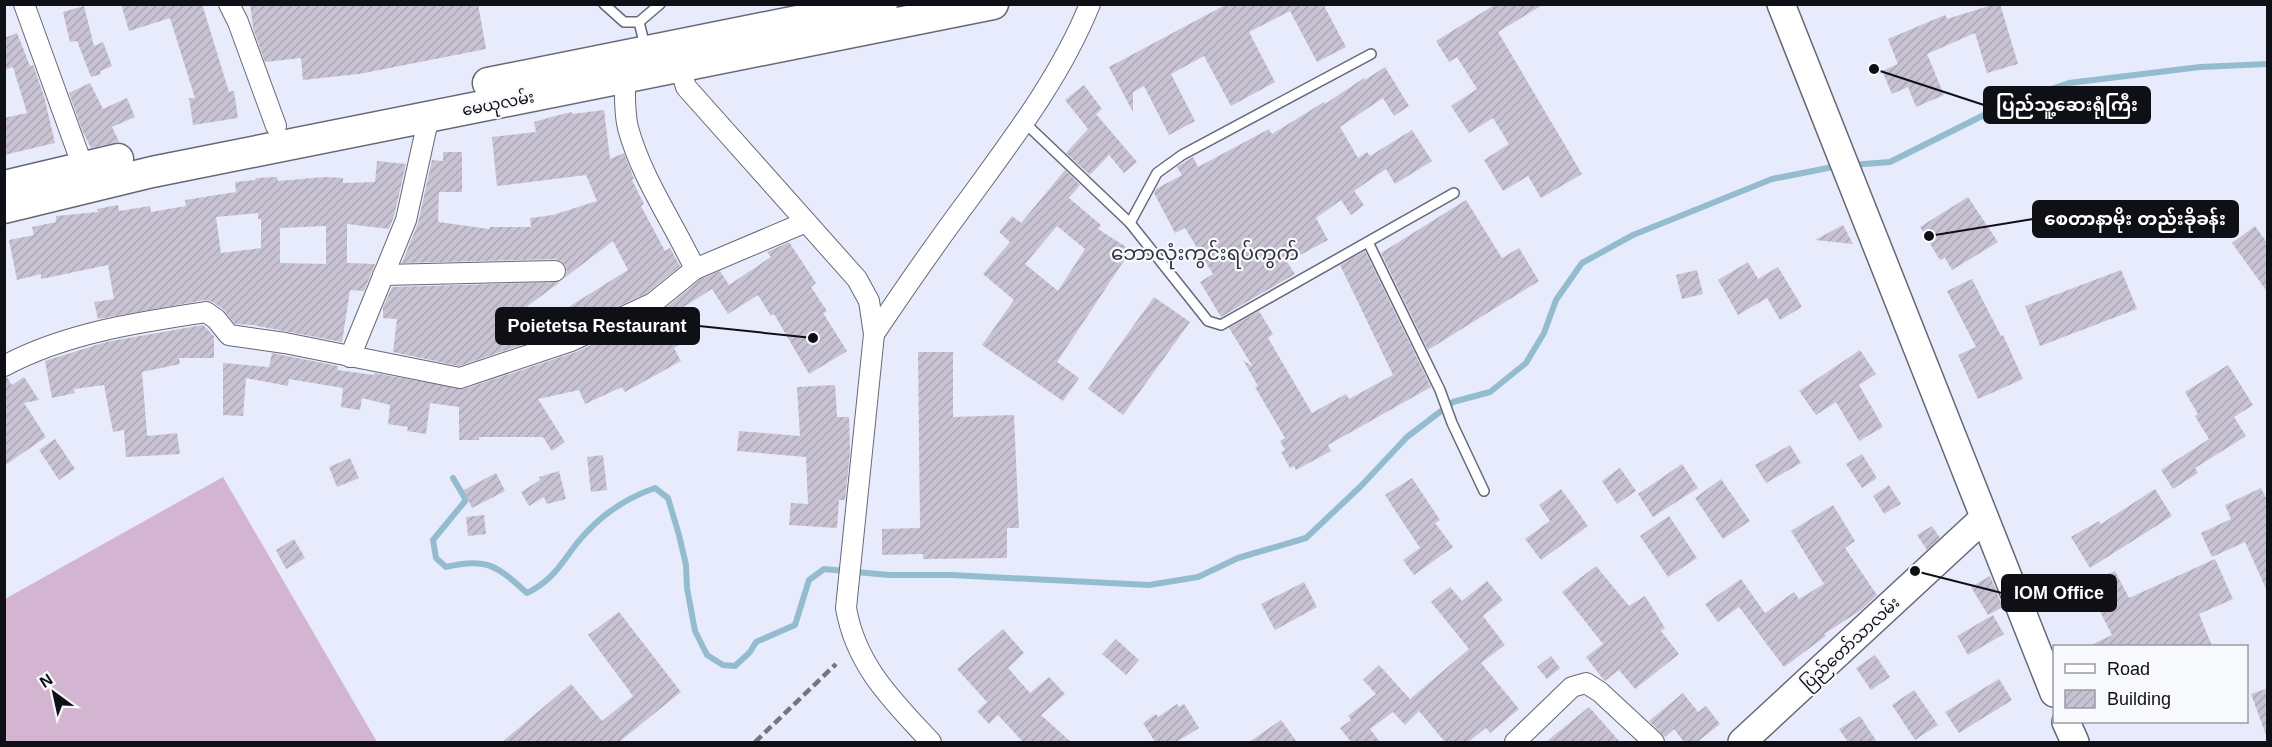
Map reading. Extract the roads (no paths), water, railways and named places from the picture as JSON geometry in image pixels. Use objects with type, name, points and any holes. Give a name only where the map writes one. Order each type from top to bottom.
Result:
[{"type":"main road","name":"မေယုလမ်း","points":[[4,208],[152,172],[429,116],[651,67],[784,25],[882,4]]},
{"type":"main road","name":"မေယုလမ်း","points":[[784,25],[993,4]]},
{"type":"main road","name":"မေယုလမ်း","points":[[4,186],[148,152],[276,126],[651,67]]},
{"type":"street","points":[[24,4],[83,167]]},
{"type":"street","points":[[230,4],[276,126]]},
{"type":"street","points":[[874,334],[920,265],[1025,123],[1077,37],[1089,4]]},
{"type":"street","points":[[1781,4],[2053,688]]},
{"type":"street","points":[[695,269],[682,241],[650,187],[627,126],[651,67],[686,87],[857,279],[869,301],[874,334],[846,608],[854,641],[869,671],[931,742]]},
{"type":"street","points":[[350,357],[406,220],[429,116]]},
{"type":"street","points":[[4,366],[66,341],[150,321],[206,312],[216,319],[229,335],[285,343],[460,378],[571,341],[653,303],[695,269],[806,222]]},
{"type":"street","points":[[383,275],[555,271]]},
{"type":"street","name":"ပြည်တော်သာလမ်း","points":[[1742,742],[1984,518]]},
{"type":"street","points":[[1515,742],[1572,687],[1586,683],[1600,692],[1654,742]]},
{"type":"street","points":[[2066,723],[2075,742]]},
{"type":"lane","points":[[604,4],[624,22],[639,22],[660,4]]},
{"type":"lane","points":[[639,22],[651,67]]},
{"type":"lane","points":[[1130,223],[1157,173],[1182,155],[1371,54]]},
{"type":"lane","points":[[1025,123],[1130,223],[1208,321],[1221,325],[1454,193]]},
{"type":"lane","points":[[1368,242],[1440,390],[1452,423],[1484,491]]},
{"type":"waterway","points":[[1851,165],[1890,162],[2006,104],[2069,83],[2200,67],[2268,64]]},
{"type":"waterway","points":[[453,478],[466,500],[433,540],[436,558],[446,567],[472,563],[491,566],[527,593],[553,574],[600,519],[626,501],[655,488],[668,498],[679,535],[686,565],[687,588],[695,631],[707,655],[723,665],[735,666],[750,652],[756,642],[795,625],[809,580],[824,569],[889,575],[951,575],[1149,585],[1198,577],[1238,558],[1306,538],[1361,486],[1407,437],[1453,402],[1490,392],[1526,363],[1544,333],[1556,300],[1582,263],[1633,235],[1772,179],[1838,166]]},
{"type":"railway","points":[[755,742],[836,664]]},
{"type":"place","name":"ပြည်သူ့ဆေးရုံကြီး","points":[[1874,69]]},
{"type":"place","name":"စေတာနာမိုး တည်းခိုခန်း","points":[[1929,236]]},
{"type":"place","name":"Poietetsa Restaurant","points":[[813,338]]},
{"type":"place","name":"IOM Office","points":[[1915,571]]},
{"type":"district","name":"ဘောလုံးကွင်းရပ်ကွက်","points":[[1205,253]]}]
